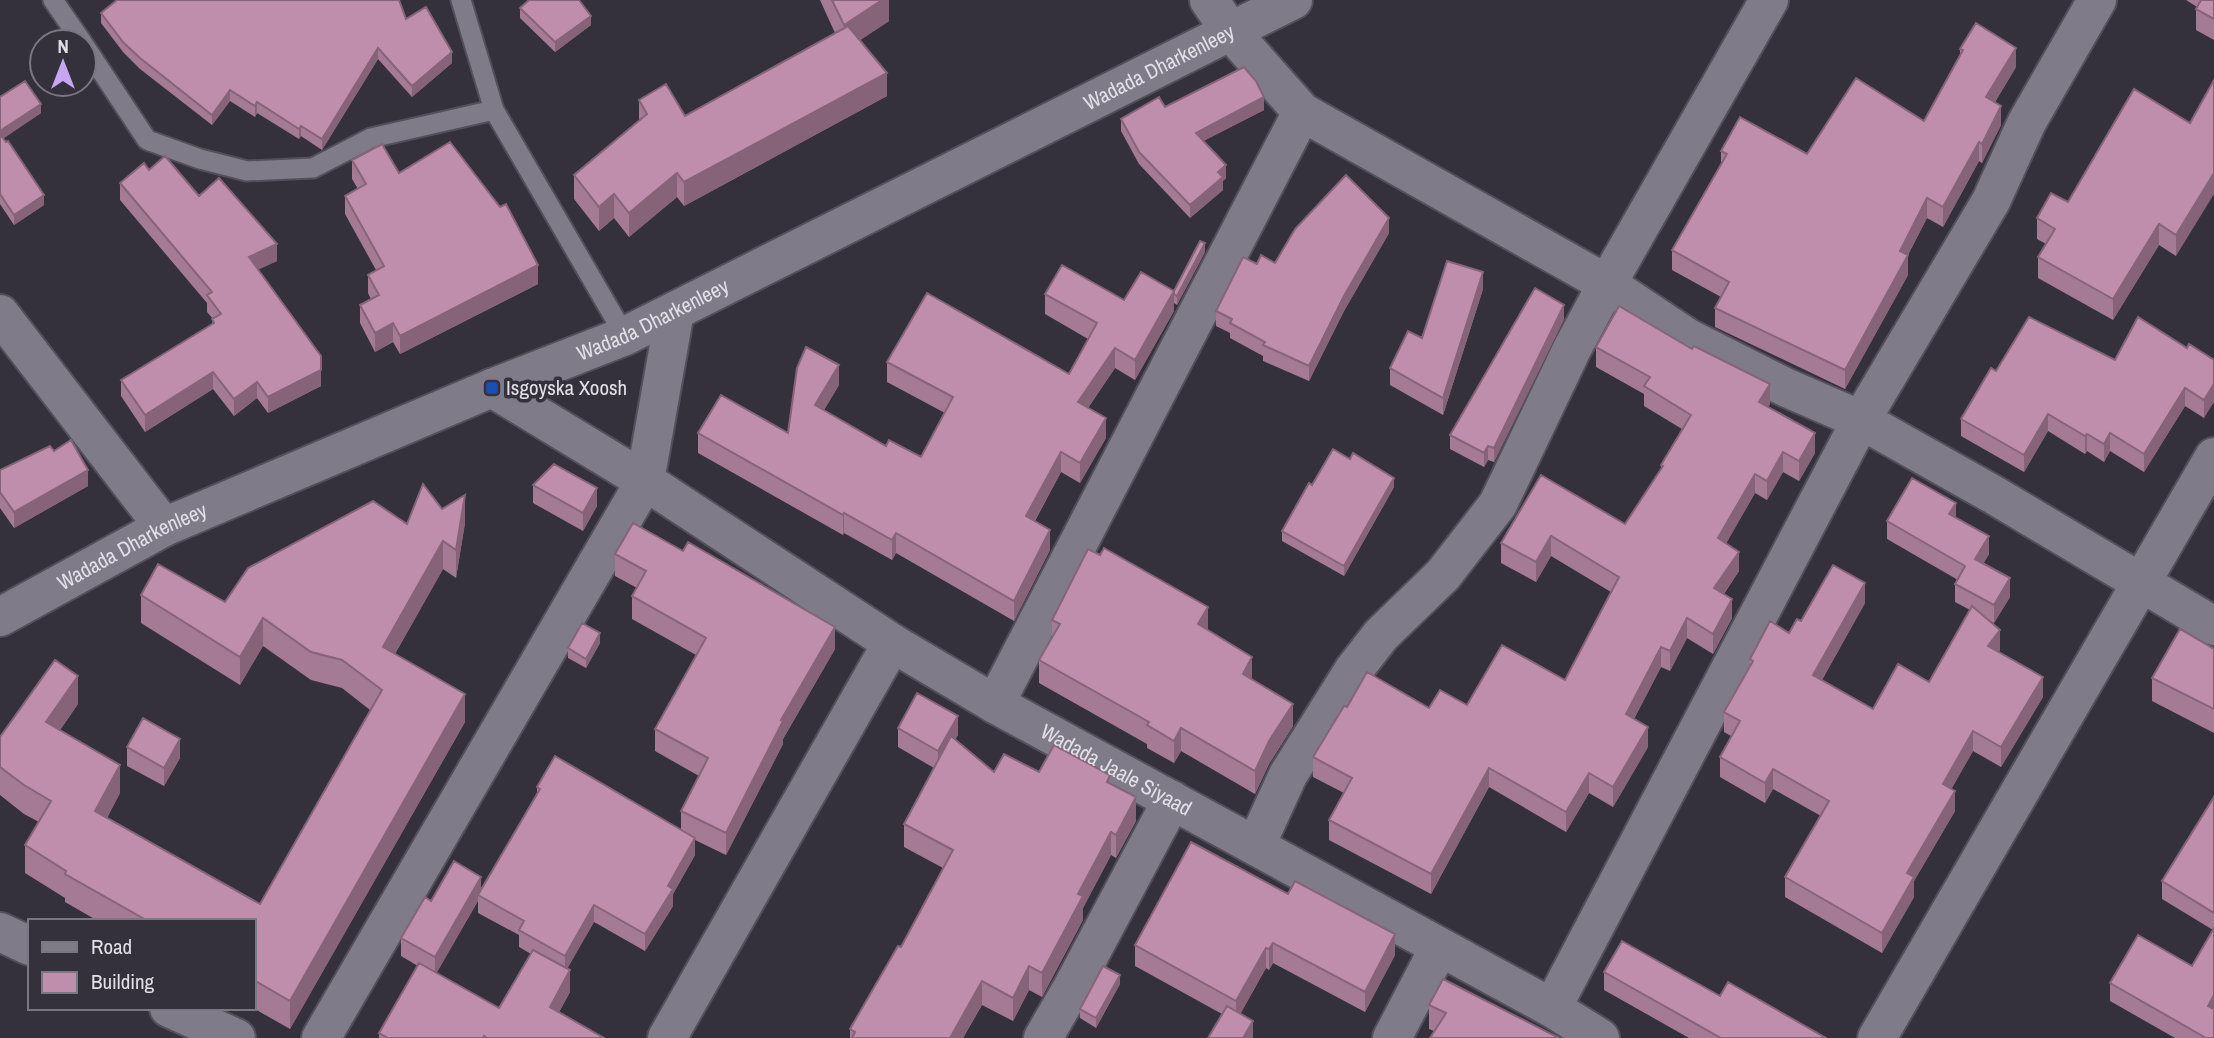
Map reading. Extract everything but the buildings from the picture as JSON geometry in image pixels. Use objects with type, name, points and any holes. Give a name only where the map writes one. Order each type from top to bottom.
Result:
[{"type":"street","points":[[1209,0],[1231,32],[1302,111],[1607,284],[1688,338],[1787,388],[1861,420],[1994,495],[2214,626]]},
{"type":"street","name":"Wadada Dharkenleey","points":[[0,617],[164,527],[492,388],[625,336],[1293,0]]},
{"type":"street","points":[[1256,845],[1288,775],[1353,671],[1381,635],[1443,575],[1498,504],[1572,349],[1769,0]]},
{"type":"street","points":[[1552,1008],[1861,420],[1990,201],[2027,122],[2097,0]]},
{"type":"street","points":[[995,704],[1302,111]]},
{"type":"street","points":[[321,1038],[645,481],[674,311]]},
{"type":"street","points":[[0,314],[164,527]]},
{"type":"street","name":"Wadada Jaale Siyaad","points":[[492,388],[645,481],[892,643],[995,704],[1552,1008],[1600,1038]]},
{"type":"street","points":[[1877,1038],[2214,457]]},
{"type":"street","points":[[667,1038],[892,643]]},
{"type":"street","points":[[1043,1038],[1172,800]]},
{"type":"street","points":[[1392,1038],[1439,948]]},
{"type":"street","points":[[173,1010],[236,1038]]},
{"type":"lane","points":[[53,0],[72,28]]},
{"type":"lane","points":[[461,0],[494,110],[625,336]]},
{"type":"lane","points":[[98,66],[147,139],[200,159],[247,171],[313,168],[371,138],[494,110]]},
{"type":"place","name":"Isgoyska Xoosh","points":[[492,388]]}]
